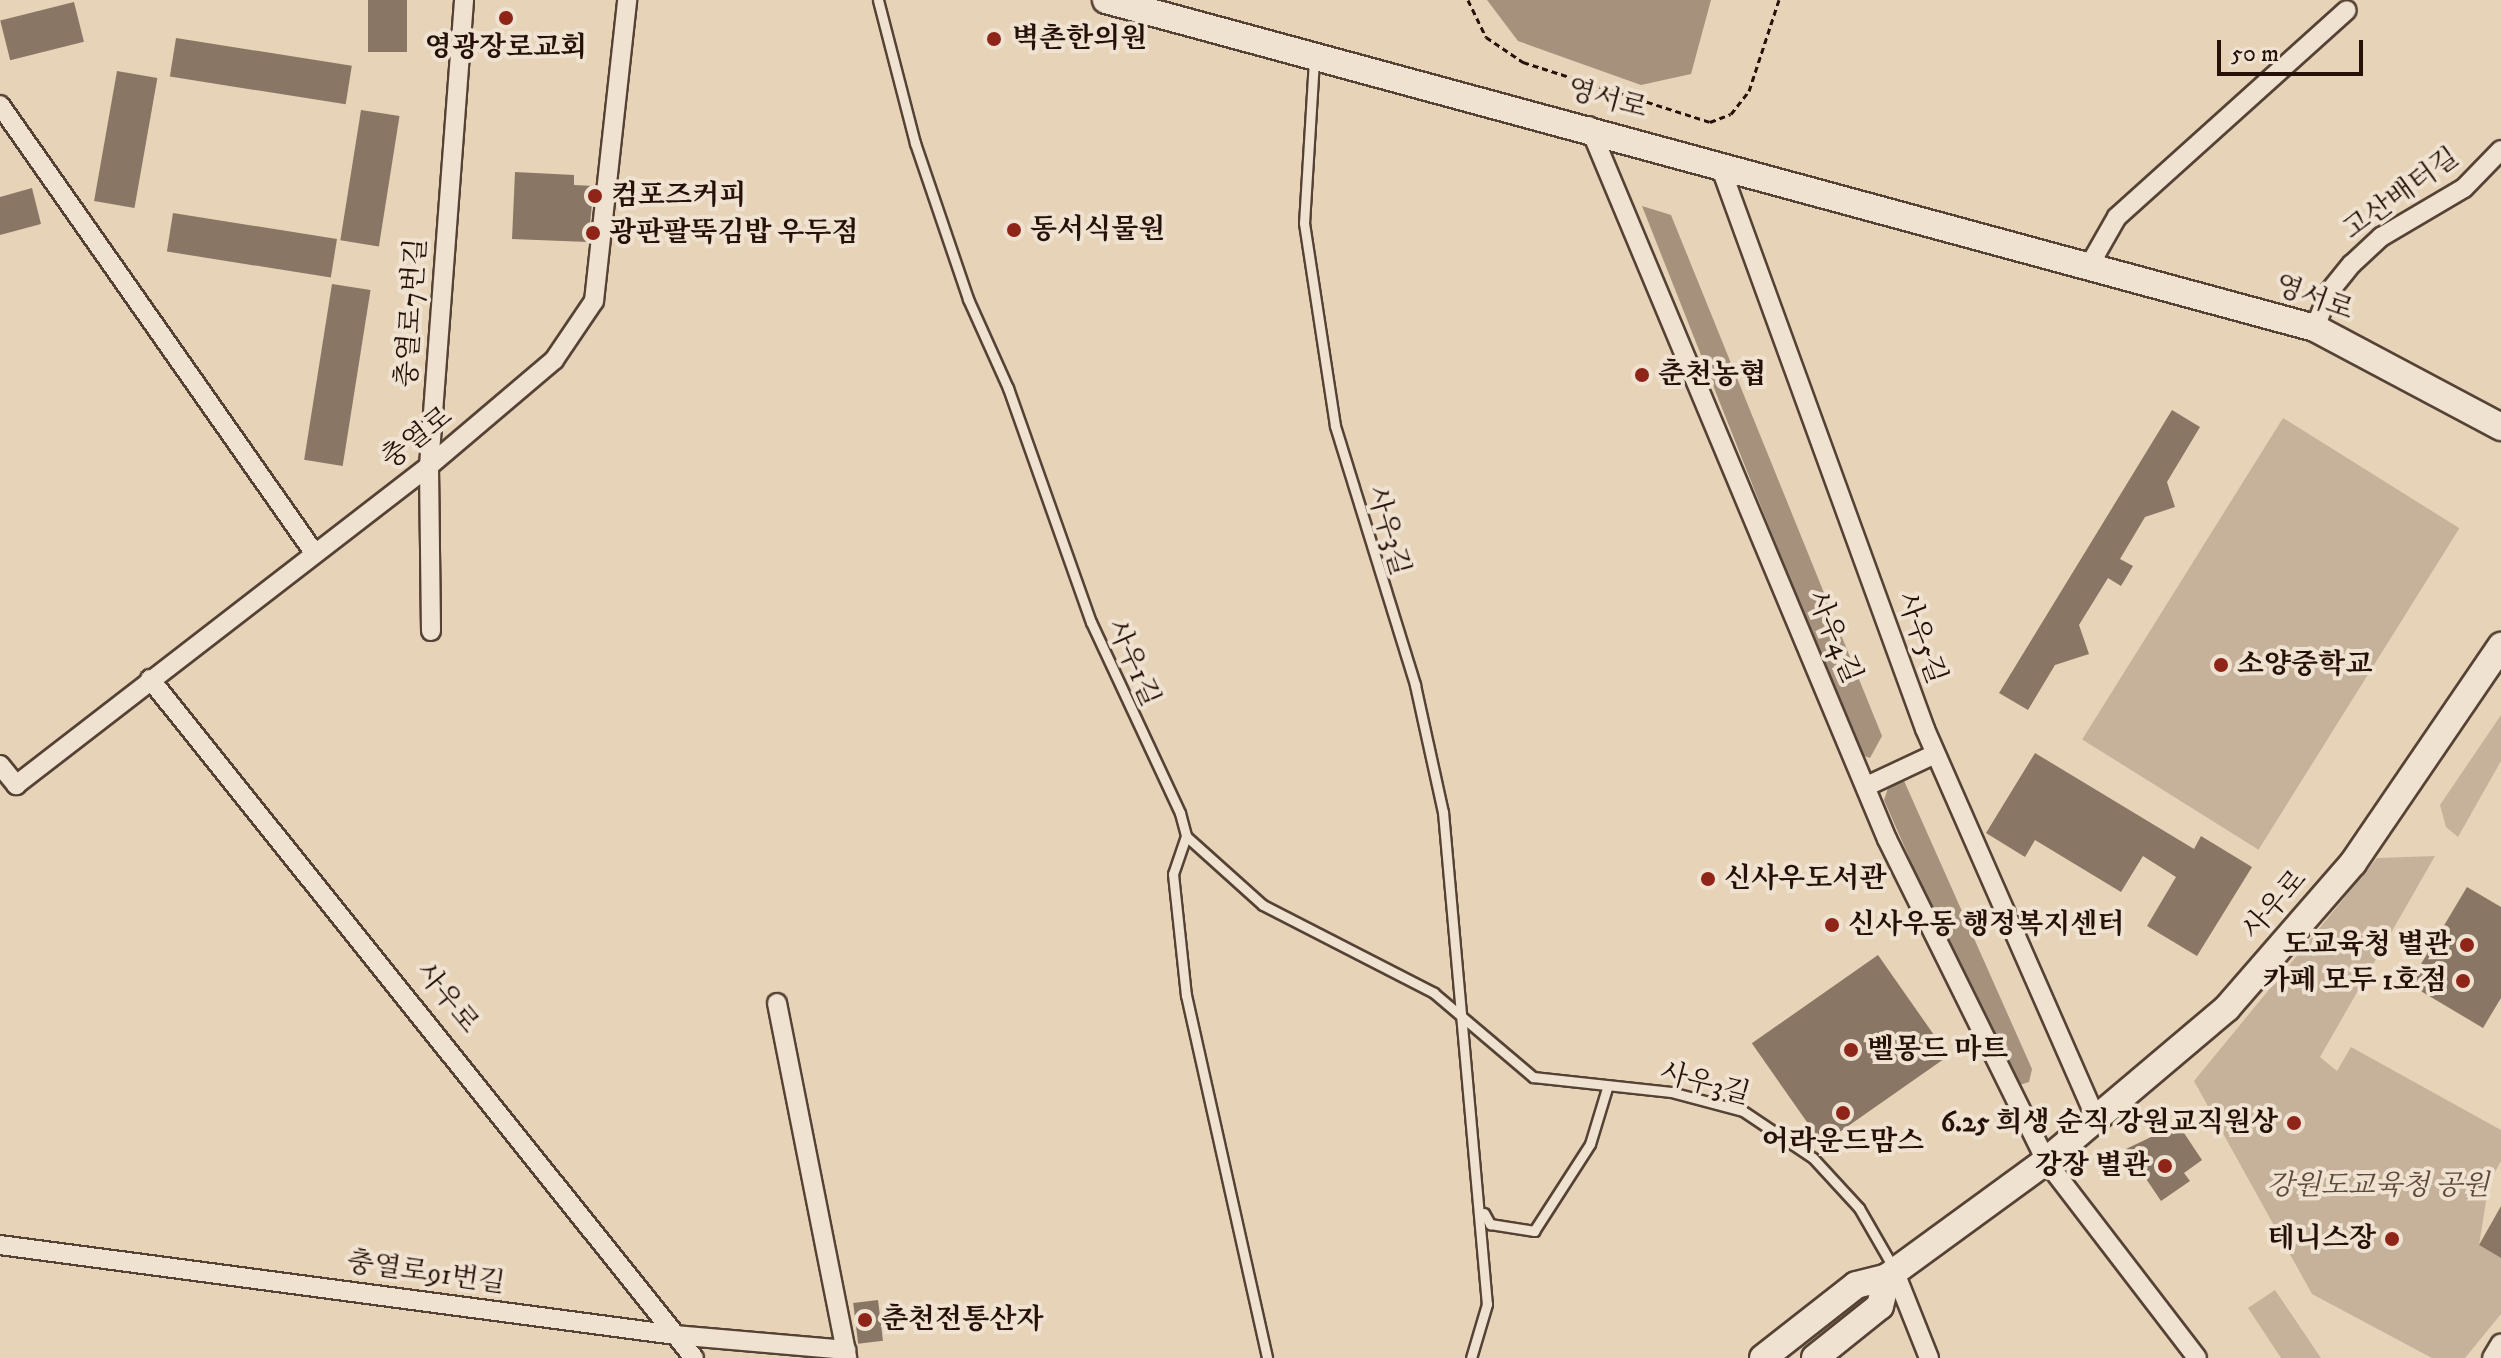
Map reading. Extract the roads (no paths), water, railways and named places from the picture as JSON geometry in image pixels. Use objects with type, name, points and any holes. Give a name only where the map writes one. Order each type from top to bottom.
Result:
[{"type":"street","name":"충열로7번길","points":[[431,631],[429,466],[464,0]]},
{"type":"street","name":"충열로","points":[[0,765],[16,785],[313,551],[429,466],[554,360],[594,301],[627,0]]},
{"type":"street","name":"영서로","points":[[1106,0],[1589,126],[2315,328],[2501,427]]},
{"type":"street","points":[[2089,266],[2117,217],[2347,10]]},
{"type":"street","points":[[0,105],[313,551]]},
{"type":"street","name":"사우4길","points":[[1589,126],[1887,839],[2046,1161]]},
{"type":"street","name":"고산배터길","points":[[2315,328],[2329,292],[2371,246],[2464,188],[2501,150]]},
{"type":"street","name":"사우5길","points":[[1719,163],[1935,754],[2097,1121]]},
{"type":"street","name":"사우로","points":[[1763,1358],[1856,1285],[1890,1274],[2046,1161],[2227,1008],[2353,863],[2501,646]]},
{"type":"street","name":"사우로","points":[[150,679],[694,1358]]},
{"type":"street","points":[[1867,786],[1935,754]]},
{"type":"street","name":"충열로91번길","points":[[0,1245],[675,1335],[847,1354],[777,1003]]},
{"type":"street","points":[[2046,1161],[2197,1358]]},
{"type":"street","points":[[1815,1358],[1880,1306],[1890,1274]]},
{"type":"street","points":[[1890,1274],[1929,1358]]},
{"type":"street","points":[[2492,1358],[2501,1343]]},
{"type":"lane","name":"사우1길","points":[[878,0],[915,143],[968,299],[1008,388],[1091,622],[1186,836]]},
{"type":"lane","name":"사우3길","points":[[1314,56],[1304,223],[1335,426],[1436,763],[1458,1015],[1482,1210],[1487,1304],[1471,1358]]},
{"type":"lane","points":[[1267,1358],[1186,995],[1173,874],[1186,836],[1263,905],[1380,960],[1458,1015]]},
{"type":"lane","name":"사우3길","points":[[1458,1015],[1533,1077],[1607,1088],[1671,1092],[1743,1111],[1813,1158],[1859,1208],[1890,1274]]},
{"type":"lane","points":[[1482,1210],[1490,1224],[1534,1231],[1590,1144],[1607,1088]]},
{"type":"place","name":"영광장로교회","points":[[506,18]]},
{"type":"place","name":"벽촌한의원","points":[[994,39]]},
{"type":"place","name":"컴포즈커피","points":[[595,196]]},
{"type":"place","name":"동서식물원","points":[[1014,230]]},
{"type":"place","name":"광판팔뚝김밥 우두점","points":[[593,233]]},
{"type":"place","name":"춘천농협","points":[[1642,375]]},
{"type":"place","name":"소양중학교","points":[[2221,665]]},
{"type":"place","name":"신사우도서관","points":[[1708,879]]},
{"type":"place","name":"신사우동 행정복지센터","points":[[1832,925]]},
{"type":"place","name":"도교육청 별관","points":[[2467,945]]},
{"type":"place","name":"카페 모두 1호점","points":[[2463,981]]},
{"type":"place","name":"벨몽드 마트","points":[[1851,1050]]},
{"type":"place","name":"어라운드맘스","points":[[1843,1113]]},
{"type":"place","name":"6.25 희생 순직 강원교직원상","points":[[2294,1123]]},
{"type":"place","name":"강장 별관","points":[[2165,1166]]},
{"type":"place","name":"테니스장","points":[[2392,1239]]},
{"type":"place","name":"춘천전통산자","points":[[865,1320]]},
{"type":"park label","name":"강원도교육청 공원","points":[[2378,1186]]}]
